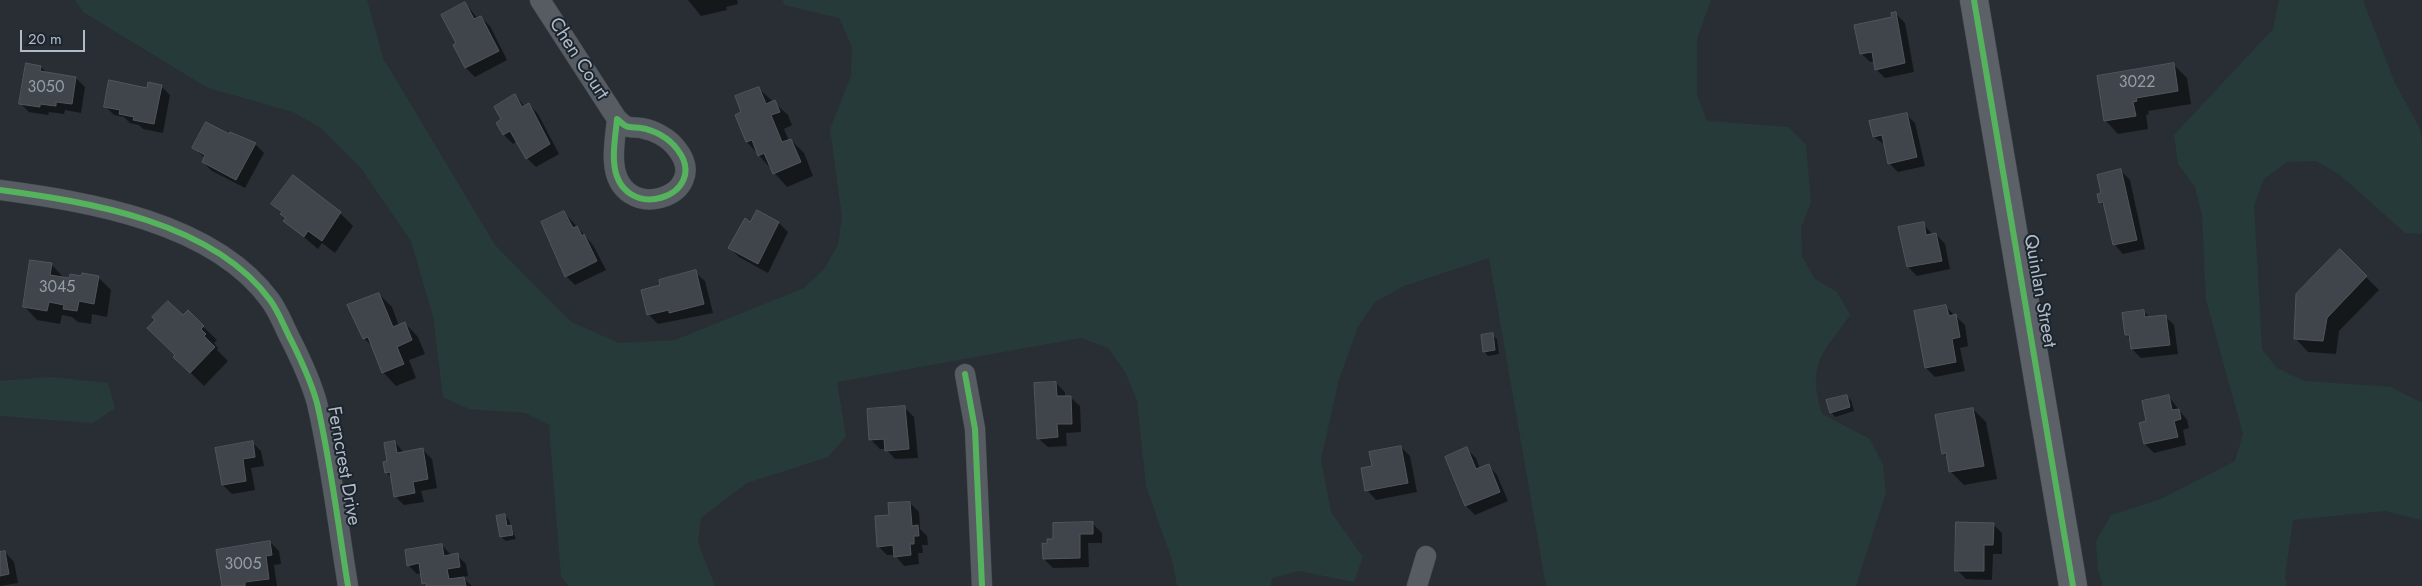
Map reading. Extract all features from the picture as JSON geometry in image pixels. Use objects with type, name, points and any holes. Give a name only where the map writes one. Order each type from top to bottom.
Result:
[{"type":"street","name":"Chen Court","points":[[540,0],[617,118]]},
{"type":"street","name":"Quinlan Street","points":[[1974,0],[2073,586]]},
{"type":"street","name":"Ferncrest Drive","points":[[0,190],[71,200],[117,211],[190,237],[221,254],[249,278],[270,300],[304,366],[316,402],[348,586]]},
{"type":"street","points":[[964,374],[975,429],[982,586]]},
{"type":"street","points":[[1417,586],[1426,556]]},
{"type":"green space","points":[[75,0],[367,0],[383,58],[495,245],[571,322],[619,343],[675,340],[804,288],[824,269],[838,245],[842,217],[830,129],[851,76],[852,47],[839,18],[784,5],[783,0],[1711,0],[1697,39],[1697,95],[1707,121],[1788,127],[1806,145],[1811,203],[1801,227],[1802,256],[1815,279],[1837,292],[1850,315],[1825,350],[1817,370],[1816,382],[1822,414],[1870,439],[1883,465],[1886,492],[1856,586],[1546,586],[1489,258],[1404,286],[1375,302],[1358,327],[1339,379],[1321,460],[1331,512],[1363,557],[1354,582],[1299,571],[1272,578],[1271,586],[1177,586],[1173,563],[1146,486],[1137,400],[1125,372],[1108,348],[1081,338],[837,382],[846,437],[828,457],[747,483],[701,518],[698,543],[715,586],[569,586],[561,576],[549,425],[525,413],[469,409],[443,397],[433,316],[411,241],[360,167],[321,128],[293,112],[208,88],[83,12]]},
{"type":"green space","points":[[2279,0],[2363,0],[2394,81],[2420,129],[2422,141],[2422,234],[2405,233],[2340,175],[2316,161],[2287,162],[2264,179],[2254,205],[2262,349],[2277,368],[2304,381],[2391,387],[2422,403],[2422,520],[2384,511],[2293,520],[2285,576],[2287,586],[2103,586],[2098,570],[2096,541],[2111,515],[2161,499],[2235,461],[2243,434],[2206,300],[2202,215],[2195,187],[2178,164],[2174,135],[2273,29]]},
{"type":"green space","points":[[51,377],[108,383],[115,408],[93,423],[0,416],[0,381]]},
{"type":"building","points":[[465,2],[474,19],[481,16],[499,51],[465,68],[453,45],[456,43],[441,15]]},
{"type":"building","points":[[1896,12],[1905,63],[1875,70],[1872,52],[1860,54],[1854,25],[1892,17],[1891,13]]},
{"type":"building","points":[[26,63],[41,66],[40,71],[76,77],[72,104],[56,102],[56,106],[40,104],[40,107],[19,104]]},
{"type":"building","points":[[2174,63],[2178,91],[2136,98],[2137,101],[2133,102],[2136,116],[2104,121],[2097,76]]},
{"type":"building","points":[[109,80],[147,88],[148,82],[162,85],[154,124],[133,120],[134,117],[119,114],[120,110],[104,107]]},
{"type":"building","points":[[759,87],[766,104],[775,100],[780,112],[771,115],[782,142],[791,139],[801,162],[773,174],[764,153],[758,156],[752,140],[746,142],[735,115],[741,112],[735,96]]},
{"type":"building","points":[[515,94],[522,107],[529,103],[550,144],[526,159],[510,131],[503,135],[496,123],[501,119],[494,107]]},
{"type":"building","points":[[1907,113],[1917,157],[1888,164],[1882,135],[1873,137],[1869,121]]},
{"type":"building","points":[[206,122],[229,134],[230,132],[256,143],[236,180],[202,162],[205,155],[192,148]]},
{"type":"building","points":[[2121,169],[2137,240],[2113,245],[2103,202],[2099,203],[2097,194],[2101,193],[2097,175]]},
{"type":"building","points":[[293,175],[341,212],[322,241],[308,231],[304,237],[283,221],[286,218],[280,214],[282,212],[271,204]]},
{"type":"building","points":[[757,210],[779,222],[758,264],[728,248],[745,218],[750,222]]},
{"type":"building","points":[[564,211],[573,228],[577,226],[582,236],[584,234],[597,261],[565,277],[541,222]]},
{"type":"building","points":[[1924,222],[1926,235],[1936,233],[1942,261],[1907,267],[1898,227]]},
{"type":"building","points":[[2340,249],[2367,276],[2327,318],[2323,341],[2294,339],[2296,294]]},
{"type":"building","points":[[30,260],[52,263],[50,275],[69,278],[70,274],[81,276],[82,273],[99,276],[94,304],[79,301],[77,311],[63,309],[64,305],[49,302],[47,311],[23,307]]},
{"type":"building","points":[[696,270],[704,304],[669,313],[669,310],[647,315],[641,290],[660,285],[659,280]]},
{"type":"building","points":[[379,293],[393,327],[405,322],[412,340],[397,347],[404,364],[382,373],[368,337],[363,339],[347,305]]},
{"type":"building","points":[[168,301],[183,315],[188,310],[204,326],[201,329],[206,334],[204,336],[215,347],[190,373],[173,357],[175,355],[147,328],[155,320],[152,317]]},
{"type":"building","points":[[1946,305],[1949,316],[1956,314],[1960,337],[1952,339],[1956,362],[1925,368],[1914,311]]},
{"type":"building","points":[[2144,310],[2145,317],[2166,315],[2170,345],[2131,349],[2129,335],[2125,335],[2122,313]]},
{"type":"building","points":[[1493,333],[1495,350],[1483,352],[1481,335]]},
{"type":"building","points":[[1056,382],[1057,396],[1071,396],[1072,424],[1057,424],[1058,437],[1037,439],[1034,383]]},
{"type":"building","points":[[1847,395],[1850,407],[1830,413],[1826,400]]},
{"type":"building","points":[[2169,395],[2172,410],[2179,409],[2181,419],[2174,421],[2178,437],[2144,444],[2139,423],[2146,421],[2142,401]]},
{"type":"building","points":[[905,406],[909,449],[885,451],[884,439],[869,440],[867,409]]},
{"type":"building","points":[[1973,408],[1984,466],[1949,472],[1946,453],[1942,454],[1935,415]]},
{"type":"building","points":[[253,441],[255,457],[243,459],[246,481],[222,485],[215,448]]},
{"type":"building","points":[[395,441],[397,453],[423,448],[428,479],[413,482],[415,493],[394,497],[390,472],[385,473],[383,462],[387,461],[384,443]]},
{"type":"building","points":[[1401,446],[1408,483],[1365,491],[1361,468],[1372,466],[1369,452]]},
{"type":"building","points":[[1467,447],[1476,469],[1489,464],[1500,492],[1465,506],[1445,457]]},
{"type":"building","points":[[910,502],[912,526],[918,525],[919,536],[914,536],[914,544],[910,544],[911,555],[894,557],[893,545],[877,547],[875,516],[889,515],[888,503]]},
{"type":"building","points":[[505,514],[507,526],[511,525],[513,535],[500,537],[496,516]]},
{"type":"building","points":[[1093,522],[1093,534],[1080,534],[1080,558],[1043,559],[1042,543],[1047,544],[1047,539],[1053,539],[1053,523]]},
{"type":"building","points":[[1956,522],[1994,523],[1993,545],[1984,545],[1984,571],[1955,571]]},
{"type":"building","points":[[270,541],[272,555],[266,556],[269,579],[245,582],[245,586],[222,586],[216,550]]},
{"type":"building","points":[[442,544],[444,556],[458,553],[460,567],[447,569],[449,579],[464,577],[466,586],[426,586],[426,583],[422,584],[419,563],[407,566],[405,550]]},
{"type":"building","points":[[5,551],[9,574],[0,576],[0,552]]},
{"type":"cycle path","points":[[1974,0],[2073,586]]},
{"type":"cycle path","points":[[617,119],[628,127],[646,129],[656,133],[670,141],[677,149],[685,166],[683,180],[674,191],[661,198],[645,199],[631,194],[619,182],[614,161],[617,119]]},
{"type":"cycle path","points":[[0,190],[72,201],[110,210],[147,220],[183,234],[216,252],[246,273],[270,300],[302,363],[317,403],[348,586]]},
{"type":"cycle path","points":[[965,374],[975,429],[982,586]]}]
